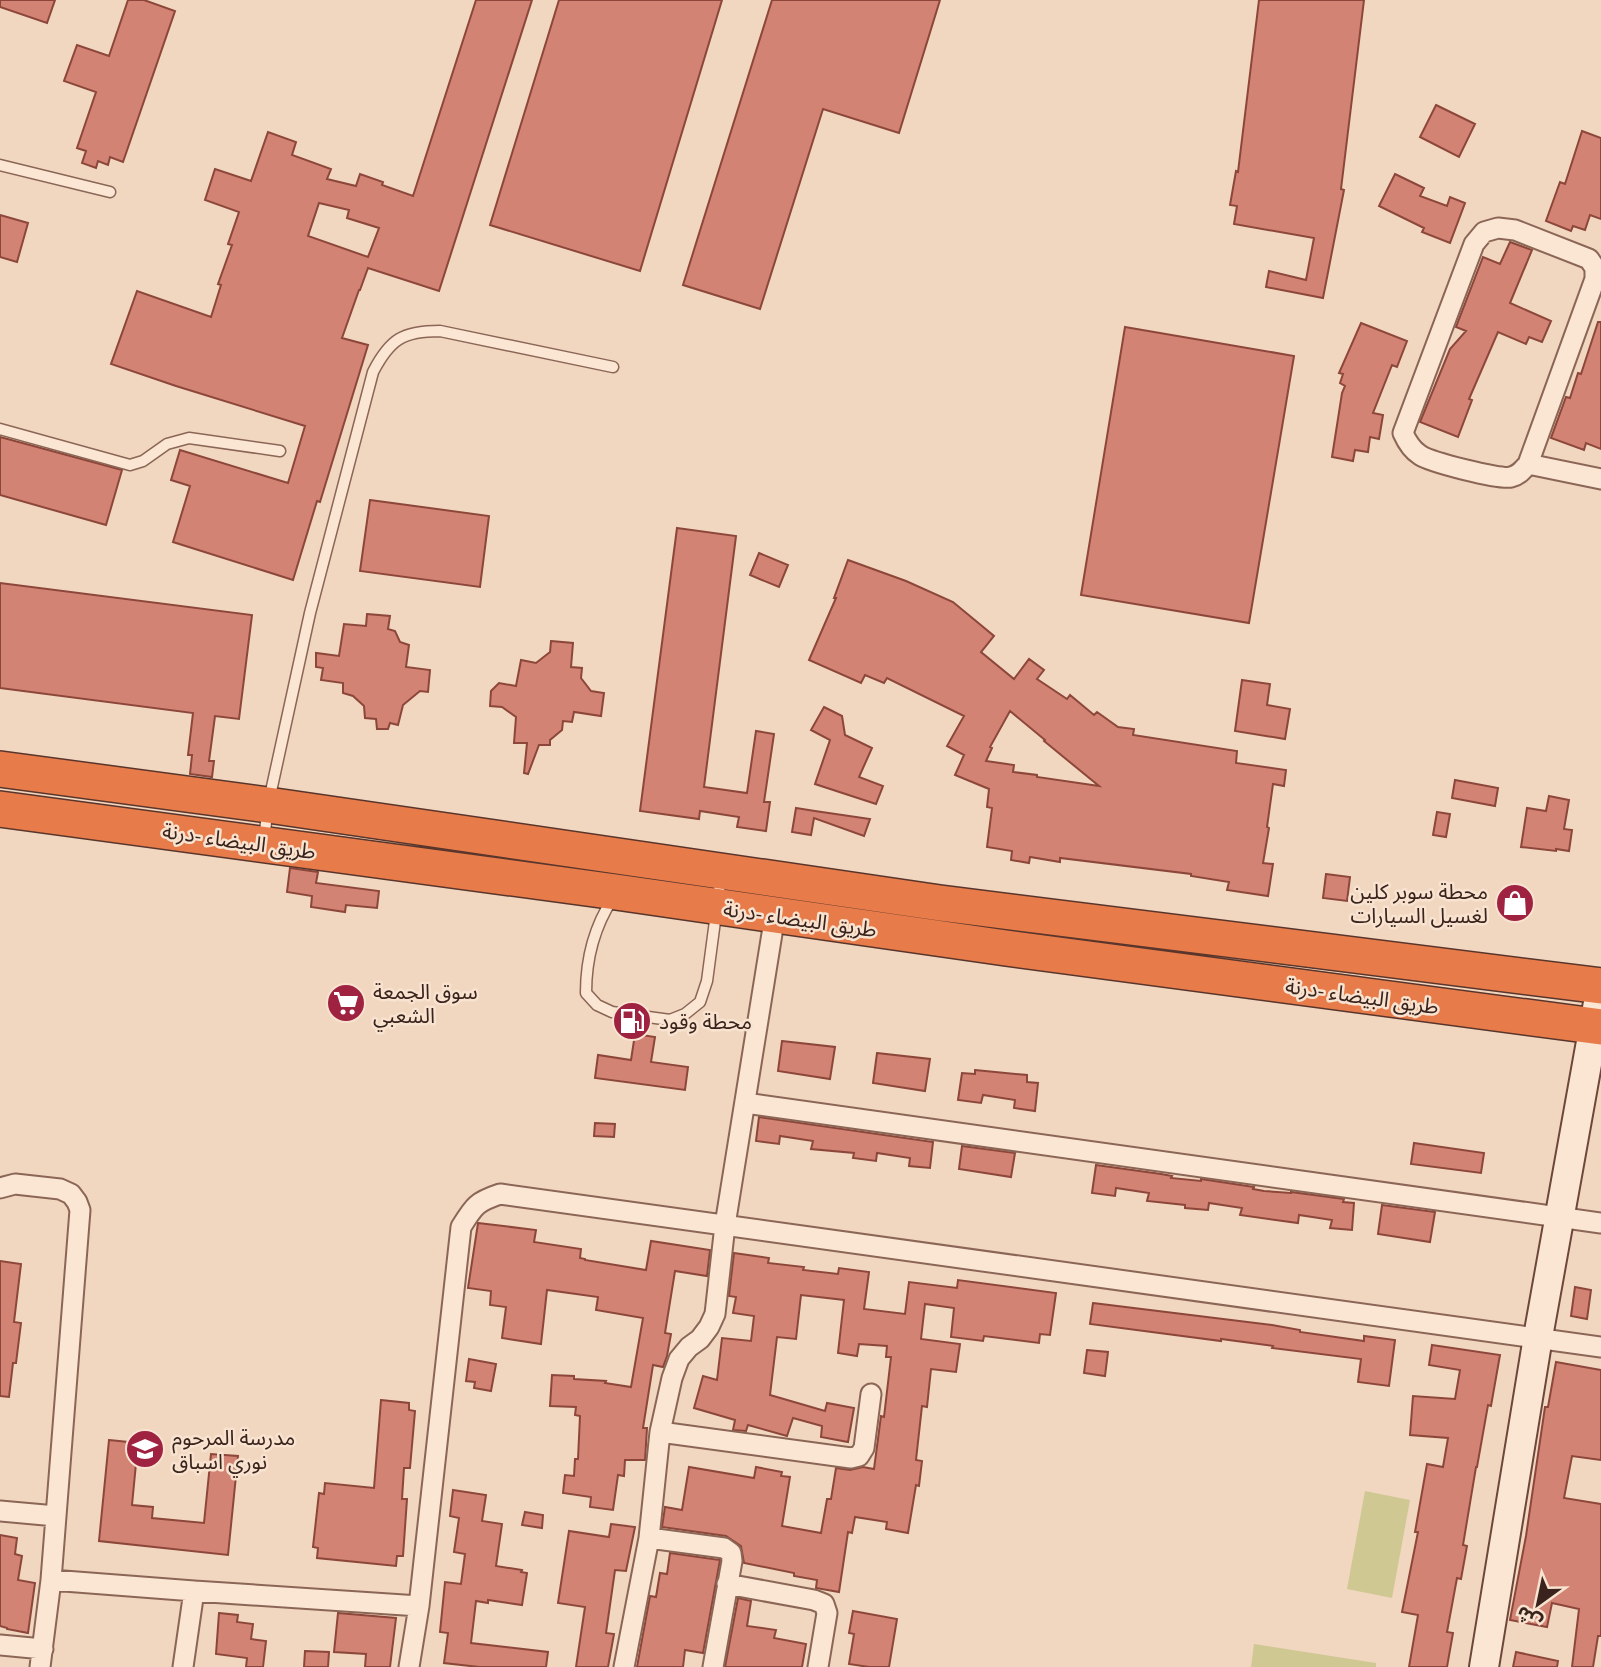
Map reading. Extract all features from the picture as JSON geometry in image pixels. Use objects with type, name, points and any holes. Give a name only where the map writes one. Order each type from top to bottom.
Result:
[{"type":"highway","name":"طريق البيضاء -درنة","points":[[0,769],[268,805],[627,876],[718,907],[1597,1027]]},
{"type":"highway","name":"طريق البيضاء -درنة","points":[[0,809],[264,844],[627,876],[722,872],[940,904],[1601,986]]},
{"type":"street","points":[[1499,228],[1515,230],[1589,259],[1598,280],[1528,464],[1520,473],[1508,478],[1490,476],[1421,456],[1410,446],[1403,433],[1474,244],[1484,233],[1499,228]]},
{"type":"street","points":[[1528,464],[1601,479]]},
{"type":"street","points":[[624,1667],[649,1538],[660,1432],[672,1378],[679,1359],[700,1339],[715,1314],[725,1225],[775,915]]},
{"type":"street","points":[[1485,1667],[1538,1337],[1597,1027],[1601,986]]},
{"type":"street","points":[[745,1103],[1601,1223]]},
{"type":"street","points":[[0,1188],[15,1184],[60,1189],[71,1194],[80,1210],[51,1580],[42,1658],[0,1645]]},
{"type":"street","points":[[409,1667],[419,1606],[461,1227],[470,1212],[482,1200],[500,1194],[1601,1347]]},
{"type":"street","points":[[660,1432],[851,1458],[859,1456],[864,1448],[870,1394]]},
{"type":"street","points":[[0,1511],[56,1516]]},
{"type":"street","points":[[649,1538],[724,1549],[731,1553],[732,1561],[713,1667]]},
{"type":"street","points":[[51,1580],[419,1606]]},
{"type":"street","points":[[727,1584],[824,1604],[827,1613],[818,1667]]},
{"type":"street","points":[[183,1667],[194,1591]]},
{"type":"lane","points":[[0,165],[110,192]]},
{"type":"lane","points":[[264,844],[268,805],[322,567],[373,372],[380,357],[405,335],[440,331],[613,367]]},
{"type":"lane","points":[[0,429],[130,465],[143,461],[167,444],[188,438],[280,451]]},
{"type":"lane","points":[[627,876],[604,910],[595,930],[586,973],[586,993],[597,1005],[612,1012],[670,1020],[685,1014],[699,1002],[707,981],[722,872]]},
{"type":"shaded area","points":[[1365,1491],[1410,1500],[1392,1598],[1347,1589]]},
{"type":"shaded area","points":[[1254,1644],[1376,1663],[1376,1667],[1251,1667]]},
{"type":"building","points":[[0,0],[55,0],[47,23],[0,7]]},
{"type":"building","points":[[128,0],[144,0],[175,11],[123,162],[110,157],[108,165],[98,161],[96,168],[82,163],[86,151],[77,148],[96,92],[64,81],[77,45],[109,56]]},
{"type":"building","points":[[476,0],[532,0],[439,291],[368,268],[342,338],[368,345],[293,580],[173,542],[190,486],[171,480],[180,450],[288,483],[305,426],[111,364],[137,291],[211,317],[221,285],[218,284],[232,245],[228,244],[239,212],[205,200],[215,169],[251,181],[268,132],[296,142],[292,155],[331,169],[327,179],[356,186],[360,174],[413,196]],"holes":[[[319,203],[349,210],[347,218],[379,228],[368,257],[308,236]]]},
{"type":"building","points":[[559,0],[722,0],[640,271],[490,225]]},
{"type":"building","points":[[772,0],[940,0],[899,133],[823,109],[760,309],[683,285]]},
{"type":"building","points":[[1259,0],[1364,0],[1341,189],[1344,190],[1323,298],[1266,287],[1269,271],[1306,280],[1314,238],[1234,224],[1237,206],[1230,205],[1236,171],[1238,172]]},
{"type":"building","points":[[1436,105],[1475,124],[1459,157],[1420,137]]},
{"type":"building","points":[[1582,131],[1601,138],[1601,219],[1590,215],[1585,230],[1573,226],[1571,231],[1546,221],[1560,182],[1565,184]]},
{"type":"building","points":[[1395,174],[1424,188],[1420,196],[1447,206],[1450,197],[1465,203],[1450,243],[1422,232],[1424,228],[1379,206]]},
{"type":"building","points":[[0,215],[28,223],[17,262],[0,257]]},
{"type":"building","points":[[1510,242],[1532,250],[1510,303],[1551,321],[1542,342],[1529,337],[1526,344],[1498,332],[1469,399],[1472,400],[1458,437],[1420,422],[1450,349],[1466,331],[1456,327],[1483,257],[1500,264]]},
{"type":"building","points":[[1598,322],[1601,322],[1601,449],[1586,443],[1584,450],[1551,438],[1566,397],[1570,398],[1578,373],[1581,374]]},
{"type":"building","points":[[1361,323],[1407,341],[1397,367],[1392,365],[1373,413],[1383,415],[1379,439],[1370,437],[1368,452],[1355,450],[1353,461],[1332,457],[1345,386],[1340,383],[1343,374],[1339,373]]},
{"type":"building","points":[[1125,327],[1294,356],[1249,623],[1081,595]]},
{"type":"building","points":[[0,437],[122,470],[106,525],[0,495]]},
{"type":"building","points":[[370,500],[489,516],[480,587],[360,571]]},
{"type":"building","points":[[677,528],[736,536],[704,787],[747,793],[756,731],[774,734],[764,802],[770,802],[766,831],[737,827],[739,817],[700,811],[699,819],[640,811]]},
{"type":"building","points":[[759,553],[788,565],[779,587],[750,575]]},
{"type":"building","points":[[848,560],[906,581],[953,602],[994,636],[981,652],[1014,679],[1029,659],[1044,670],[1037,679],[1067,699],[1070,695],[1094,715],[1097,712],[1118,727],[1134,729],[1133,735],[1237,751],[1236,763],[1286,770],[1284,786],[1273,784],[1263,863],[1273,864],[1268,896],[1227,890],[1229,882],[1191,874],[1060,858],[1060,862],[1030,857],[1029,863],[1011,860],[1012,851],[987,847],[992,808],[987,807],[989,789],[955,775],[964,755],[947,746],[964,716],[887,678],[884,683],[865,675],[861,683],[809,660]],"holes":[[[1010,711],[1044,741],[1099,786],[1013,772],[1014,765],[986,761],[992,748],[990,747]]]},
{"type":"building","points":[[0,583],[252,615],[239,719],[215,716],[209,761],[214,761],[212,777],[190,774],[192,755],[188,755],[193,713],[0,688]]},
{"type":"building","points":[[367,614],[390,616],[388,629],[395,631],[400,642],[409,645],[406,667],[430,670],[428,692],[420,691],[403,705],[398,725],[390,723],[388,729],[377,729],[376,719],[365,718],[364,706],[353,696],[343,693],[343,683],[321,680],[323,668],[316,667],[316,653],[339,656],[344,624],[366,626]]},
{"type":"building","points":[[551,641],[573,643],[571,667],[582,668],[581,678],[591,691],[604,693],[601,716],[574,712],[572,722],[563,721],[562,730],[550,740],[550,745],[539,745],[528,774],[524,773],[527,743],[514,743],[516,717],[502,707],[490,706],[491,691],[499,683],[516,686],[521,660],[536,663],[550,652]]},
{"type":"building","points":[[1242,680],[1270,684],[1267,705],[1290,709],[1285,739],[1235,731]]},
{"type":"building","points":[[824,707],[842,716],[845,735],[872,748],[859,777],[883,786],[876,804],[815,784],[830,740],[811,730]]},
{"type":"building","points":[[1455,780],[1498,788],[1495,806],[1452,798]]},
{"type":"building","points":[[1549,796],[1569,800],[1564,829],[1572,830],[1569,851],[1521,847],[1527,808],[1546,811]]},
{"type":"building","points":[[796,808],[870,819],[864,836],[814,818],[811,835],[792,832]]},
{"type":"building","points":[[1437,812],[1450,814],[1446,837],[1433,835]]},
{"type":"building","points":[[290,868],[318,872],[316,883],[379,891],[377,908],[346,905],[345,912],[311,907],[312,896],[287,892]]},
{"type":"building","points":[[1326,874],[1350,877],[1347,901],[1323,898]]},
{"type":"building","points":[[635,1034],[655,1037],[651,1062],[688,1067],[685,1090],[595,1078],[598,1055],[631,1060]]},
{"type":"building","points":[[782,1041],[835,1047],[830,1079],[778,1071]]},
{"type":"building","points":[[877,1053],[930,1059],[925,1091],[873,1083]]},
{"type":"building","points":[[975,1070],[1027,1075],[1027,1082],[1038,1083],[1035,1111],[1014,1108],[1015,1100],[983,1095],[981,1103],[958,1100],[962,1073],[975,1074]]},
{"type":"building","points":[[759,1117],[933,1142],[930,1168],[909,1166],[910,1158],[877,1153],[876,1161],[853,1158],[854,1153],[811,1149],[813,1141],[780,1136],[779,1144],[756,1141]]},
{"type":"building","points":[[595,1123],[615,1124],[614,1137],[594,1136]]},
{"type":"building","points":[[1414,1143],[1484,1153],[1481,1173],[1411,1164]]},
{"type":"building","points":[[962,1146],[1015,1153],[1011,1177],[959,1169]]},
{"type":"building","points":[[1096,1165],[1172,1176],[1171,1178],[1201,1179],[1254,1187],[1253,1189],[1264,1191],[1344,1199],[1343,1202],[1354,1203],[1352,1230],[1330,1228],[1332,1220],[1299,1215],[1298,1223],[1240,1215],[1242,1208],[1209,1203],[1208,1210],[1185,1208],[1185,1205],[1147,1201],[1149,1193],[1116,1188],[1115,1196],[1092,1193]]},
{"type":"building","points":[[1382,1205],[1435,1212],[1430,1242],[1378,1234]]},
{"type":"building","points":[[478,1223],[536,1230],[534,1242],[581,1249],[580,1258],[585,1260],[646,1270],[651,1241],[710,1250],[707,1276],[675,1271],[665,1333],[671,1334],[667,1356],[663,1367],[653,1365],[643,1428],[647,1428],[645,1460],[625,1460],[624,1476],[618,1475],[613,1510],[590,1507],[591,1497],[563,1493],[565,1475],[574,1476],[575,1459],[578,1459],[580,1416],[575,1415],[576,1407],[550,1406],[552,1375],[574,1376],[574,1379],[606,1381],[605,1383],[631,1387],[643,1318],[596,1310],[598,1297],[547,1290],[541,1344],[502,1338],[506,1307],[490,1305],[491,1291],[468,1288]]},
{"type":"building","points":[[734,1253],[769,1258],[768,1263],[804,1267],[803,1270],[838,1274],[839,1268],[869,1272],[864,1309],[905,1314],[909,1282],[957,1288],[958,1280],[1056,1293],[1050,1335],[1040,1334],[1039,1343],[984,1336],[983,1341],[951,1337],[954,1308],[925,1304],[921,1339],[960,1344],[956,1372],[931,1369],[927,1407],[922,1406],[916,1460],[922,1461],[919,1486],[916,1485],[908,1533],[886,1529],[887,1522],[855,1517],[852,1533],[848,1532],[839,1592],[816,1588],[817,1580],[744,1563],[741,1546],[726,1536],[662,1527],[665,1507],[682,1510],[689,1467],[754,1478],[756,1467],[782,1472],[781,1476],[790,1477],[782,1526],[821,1533],[836,1468],[874,1469],[891,1357],[886,1357],[887,1346],[859,1344],[857,1356],[838,1353],[844,1300],[801,1295],[796,1339],[777,1337],[770,1395],[825,1411],[827,1403],[854,1408],[848,1442],[821,1437],[822,1426],[793,1418],[787,1436],[748,1425],[746,1431],[733,1430],[735,1420],[694,1408],[703,1376],[717,1380],[722,1338],[751,1341],[754,1316],[733,1313],[736,1297],[729,1296]]},
{"type":"building","points":[[0,1261],[21,1264],[14,1322],[21,1323],[9,1397],[0,1396]]},
{"type":"building","points":[[1575,1287],[1591,1290],[1587,1319],[1571,1316]]},
{"type":"building","points":[[1093,1303],[1272,1325],[1364,1341],[1364,1336],[1395,1340],[1389,1386],[1358,1382],[1361,1359],[1090,1324]]},
{"type":"building","points":[[1432,1345],[1500,1355],[1476,1467],[1463,1545],[1467,1546],[1461,1579],[1457,1578],[1447,1632],[1453,1633],[1447,1667],[1409,1667],[1418,1615],[1402,1612],[1418,1532],[1415,1532],[1427,1464],[1443,1467],[1448,1438],[1410,1435],[1413,1396],[1455,1399],[1460,1370],[1429,1365]]},
{"type":"building","points":[[1087,1350],[1108,1352],[1105,1376],[1084,1373]]},
{"type":"building","points":[[469,1359],[496,1364],[491,1391],[474,1388],[475,1382],[466,1381]]},
{"type":"building","points":[[1556,1362],[1601,1370],[1601,1460],[1572,1456],[1564,1498],[1601,1504],[1601,1636],[1598,1636],[1593,1667],[1572,1667],[1579,1609],[1552,1603],[1547,1627],[1510,1620],[1526,1536],[1545,1407],[1548,1407]]},
{"type":"building","points":[[381,1400],[409,1403],[409,1410],[415,1411],[410,1468],[404,1468],[402,1499],[407,1499],[403,1556],[397,1556],[396,1566],[317,1558],[318,1548],[313,1547],[319,1493],[324,1494],[325,1483],[374,1488]]},
{"type":"building","points":[[109,1440],[138,1443],[132,1505],[153,1507],[152,1518],[204,1523],[211,1454],[238,1456],[228,1555],[99,1541]]},
{"type":"building","points":[[453,1490],[486,1495],[482,1521],[502,1524],[496,1566],[527,1573],[522,1605],[476,1601],[471,1643],[548,1652],[546,1667],[479,1667],[444,1663],[448,1633],[440,1632],[445,1582],[461,1584],[465,1554],[454,1552],[459,1518],[450,1516]]},
{"type":"building","points":[[525,1512],[543,1515],[542,1528],[522,1525]]},
{"type":"building","points":[[611,1524],[635,1527],[626,1571],[615,1570],[606,1633],[614,1634],[608,1667],[576,1667],[585,1607],[558,1603],[569,1531],[609,1537]]},
{"type":"building","points":[[0,1535],[17,1538],[15,1554],[22,1556],[18,1580],[35,1583],[28,1633],[0,1626]]},
{"type":"building","points":[[670,1553],[720,1560],[703,1653],[685,1650],[683,1667],[637,1667],[650,1596],[656,1597],[660,1573],[667,1574]]},
{"type":"building","points":[[738,1598],[751,1601],[747,1626],[776,1630],[774,1638],[806,1644],[802,1667],[725,1667]]},
{"type":"building","points":[[853,1611],[897,1619],[889,1667],[849,1664],[854,1634],[849,1633]]},
{"type":"building","points":[[219,1613],[238,1615],[237,1622],[253,1624],[251,1639],[266,1641],[263,1667],[246,1667],[247,1658],[216,1654]]},
{"type":"building","points":[[338,1613],[396,1618],[390,1667],[365,1667],[366,1654],[334,1652]]},
{"type":"building","points":[[305,1651],[329,1652],[328,1667],[304,1667]]},
{"type":"building","points":[[1516,1652],[1558,1661],[1557,1667],[1513,1667]]},
{"type":"place","name":"محطة سوبر كلين لغسيل السيارات","points":[[1515,903]]},
{"type":"place","name":"سوق الجمعة الشعبي","points":[[346,1003]]},
{"type":"place","name":"محطة وقود","points":[[632,1021]]},
{"type":"place","name":"مدرسة المرحوم نوري اسباق","points":[[145,1449]]}]
